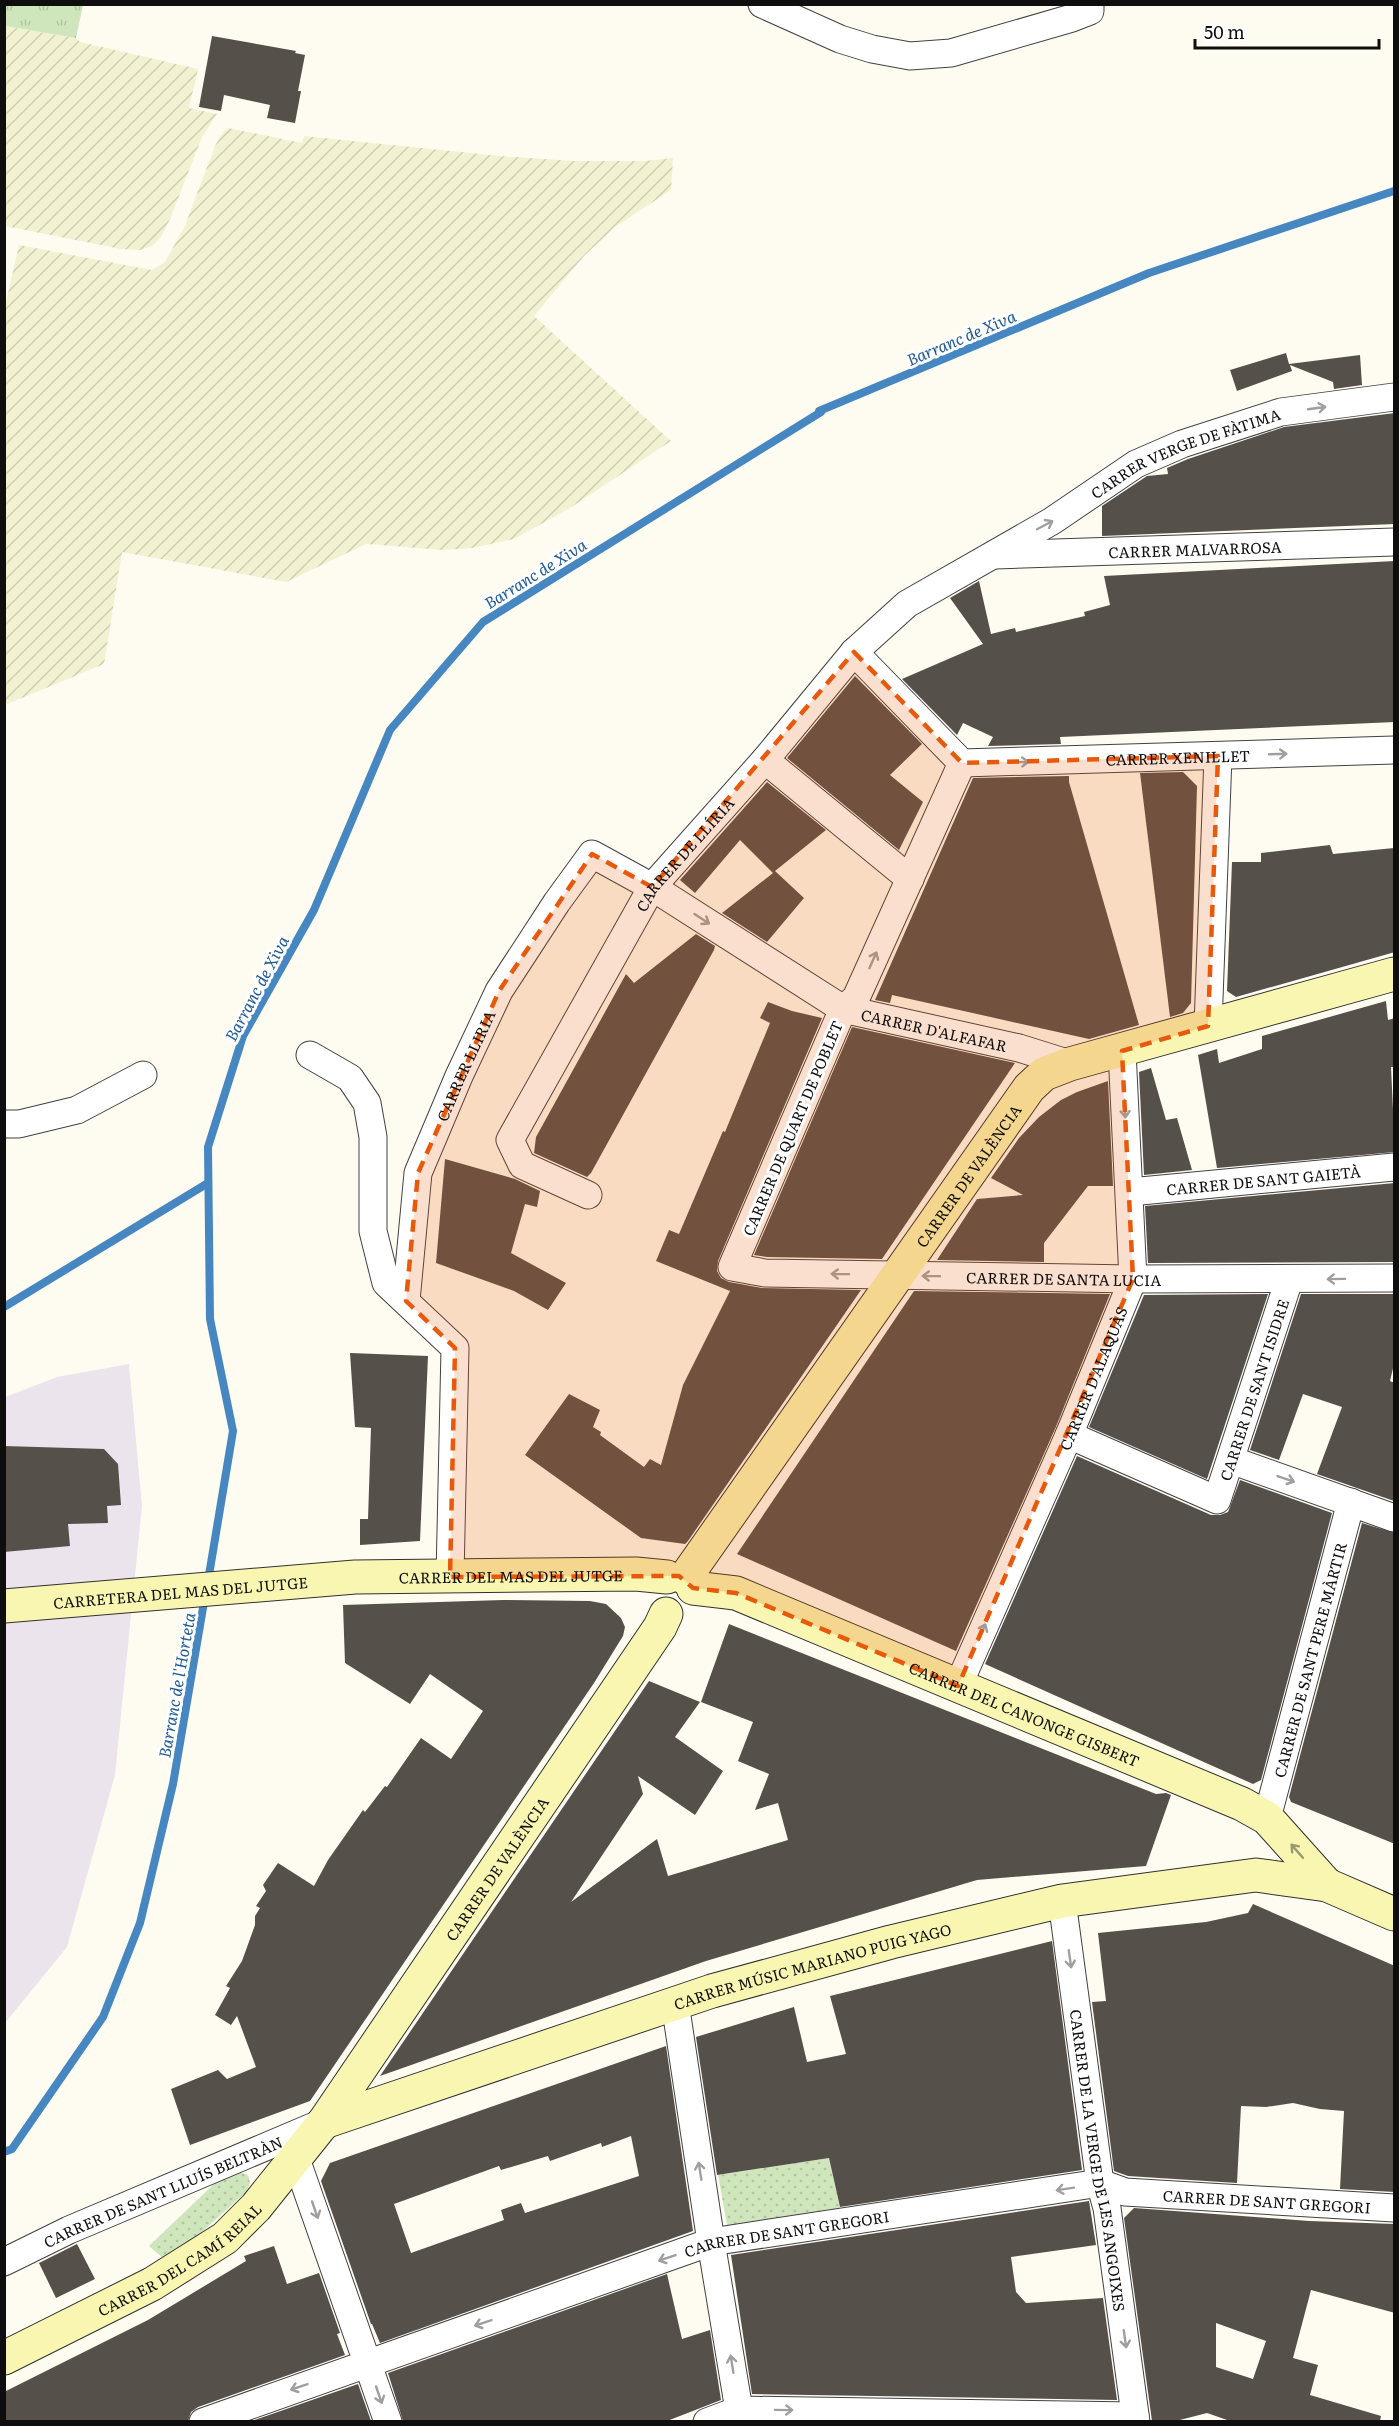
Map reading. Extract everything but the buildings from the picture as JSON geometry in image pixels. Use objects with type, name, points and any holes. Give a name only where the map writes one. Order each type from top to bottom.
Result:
[{"type":"street","points":[[762,4],[840,39],[872,49],[910,56],[951,53],[1072,18],[1090,11],[1090,4]]},
{"type":"street","name":"CARRER VERGE DE FÀTIMA","points":[[995,555],[1023,536],[1052,521],[1136,464],[1182,444],[1281,412],[1395,397]]},
{"type":"street","name":"CARRER MALVARROSA","points":[[995,555],[1395,542]]},
{"type":"street","name":"CARRER DE LLÍRIA","points":[[588,1195],[522,1165],[510,1140],[652,887],[765,760],[854,652],[907,604],[995,555]]},
{"type":"street","points":[[854,652],[962,764]]},
{"type":"street","name":"CARRER XENILLET","points":[[962,764],[1395,750]]},
{"type":"street","points":[[1208,1026],[1218,756]]},
{"type":"street","points":[[765,760],[910,879]]},
{"type":"street","name":"CARRER DE QUART DE POBLET","points":[[732,1267],[843,1009],[856,998],[962,764]]},
{"type":"street","name":"CARRER D'ALFAFAR","points":[[592,854],[652,887],[843,1009],[1019,1048],[1070,1064]]},
{"type":"street","name":"CARRER LLIRIA","points":[[406,1301],[418,1173],[499,991],[557,902],[592,854]]},
{"type":"street","name":"CARRER DE VALÈNCIA","points":[[324,2122],[660,1628],[666,1614],[678,1616],[688,1611],[694,1600],[682,1581],[1029,1088],[1044,1074],[1070,1064],[1395,974]]},
{"type":"street","name":"CARRER D'ALAQUÀS","points":[[958,1686],[1069,1435],[1133,1279],[1122,1051]]},
{"type":"street","points":[[310,1055],[350,1078],[367,1103],[373,1137],[373,1231],[386,1283],[454,1348],[450,1578]]},
{"type":"street","points":[[4,1124],[19,1124],[76,1110],[143,1075]]},
{"type":"street","name":"CARRER DE SANT GAIETÀ","points":[[1130,1192],[1395,1167]]},
{"type":"street","name":"CARRER DE SANTA LUCIA","points":[[732,1267],[765,1273],[1133,1279],[1395,1278]]},
{"type":"street","name":"CARRER DE SANT ISIDRE","points":[[1069,1435],[1217,1500],[1289,1280]]},
{"type":"street","points":[[1231,1460],[1395,1518]]},
{"type":"street","name":"CARRER DE SANT PERE MÀRTIR","points":[[1267,1818],[1351,1502]]},
{"type":"street","name":"CARRER DEL MAS DEL JUTGE","points":[[355,1578],[636,1574],[682,1581]]},
{"type":"street","name":"CARRETERA DEL MAS DEL JUTGE","points":[[18,1605],[355,1578]]},
{"type":"street","name":"CARRER DEL CANONGE GISBERT","points":[[682,1581],[736,1593],[1230,1799],[1267,1818],[1327,1885]]},
{"type":"street","points":[[1256,1875],[1267,1818]]},
{"type":"street","name":"CARRER MÚSIC MARIANO PUIG YAGO","points":[[324,2122],[675,2003],[891,1942],[1062,1901],[1256,1875],[1327,1885]]},
{"type":"street","points":[[1327,1885],[1395,1914]]},
{"type":"street","name":"CARRER DE LA VERGE DE LES ANGOIXES","points":[[1062,1901],[1100,2183],[1107,2208],[1136,2419]]},
{"type":"street","points":[[675,2003],[740,2415]]},
{"type":"street","name":"CARRER DEL CAMÍ REIAL","points":[[4,2358],[152,2284],[225,2238],[256,2207],[324,2122]]},
{"type":"street","name":"CARRER DE SANT LLUÍS BELTRÀN","points":[[4,2262],[90,2220],[324,2122]]},
{"type":"street","points":[[295,2156],[388,2421]]},
{"type":"street","name":"CARRER DE SANT GREGORI","points":[[203,2421],[711,2242],[1100,2183],[1125,2192],[1395,2208]]},
{"type":"street","points":[[707,2421],[740,2415],[1136,2419]]},
{"type":"highlighted area","points":[[854,652],[962,763],[1218,756],[1208,1026],[1122,1051],[1133,1279],[958,1686],[736,1593],[693,1588],[679,1576],[450,1577],[455,1348],[406,1301],[418,1173],[499,991],[592,854],[652,887]]},
{"type":"shaded area","points":[[129,1364],[142,1506],[115,1775],[67,1947],[5,2023],[5,1397],[57,1377]]},
{"type":"green space","points":[[4,5],[83,5],[76,38],[5,26]]},
{"type":"green space","points":[[4,26],[76,38],[80,42],[198,69],[189,108],[217,114],[202,137],[170,219],[161,237],[152,246],[140,250],[121,249],[5,226]]},
{"type":"green space","points":[[228,128],[302,143],[304,136],[573,161],[645,161],[673,158],[671,190],[615,227],[584,256],[534,316],[671,441],[570,508],[514,539],[472,548],[443,550],[366,544],[286,582],[122,552],[104,664],[5,705],[4,311],[19,245],[152,270],[165,262],[184,228],[215,146]]},
{"type":"green space","points":[[829,2158],[841,2213],[728,2230],[718,2175]]},
{"type":"green space","points":[[239,2172],[248,2175],[250,2183],[247,2191],[203,2231],[165,2260],[149,2246],[215,2183]]},
{"type":"waterway","name":"Barranc de Xiva","points":[[208,1581],[233,1431],[210,1319],[208,1147],[243,1036],[314,910],[390,730],[483,622],[821,412],[819,411],[1149,273],[1394,191]]},
{"type":"waterway","name":"Barranc de Xiva","points":[[4,1307],[208,1183]]},
{"type":"waterway","name":"Barranc de l'Horteta","points":[[4,2152],[12,2149],[103,2017],[140,1923],[173,1784],[205,1596]]}]
